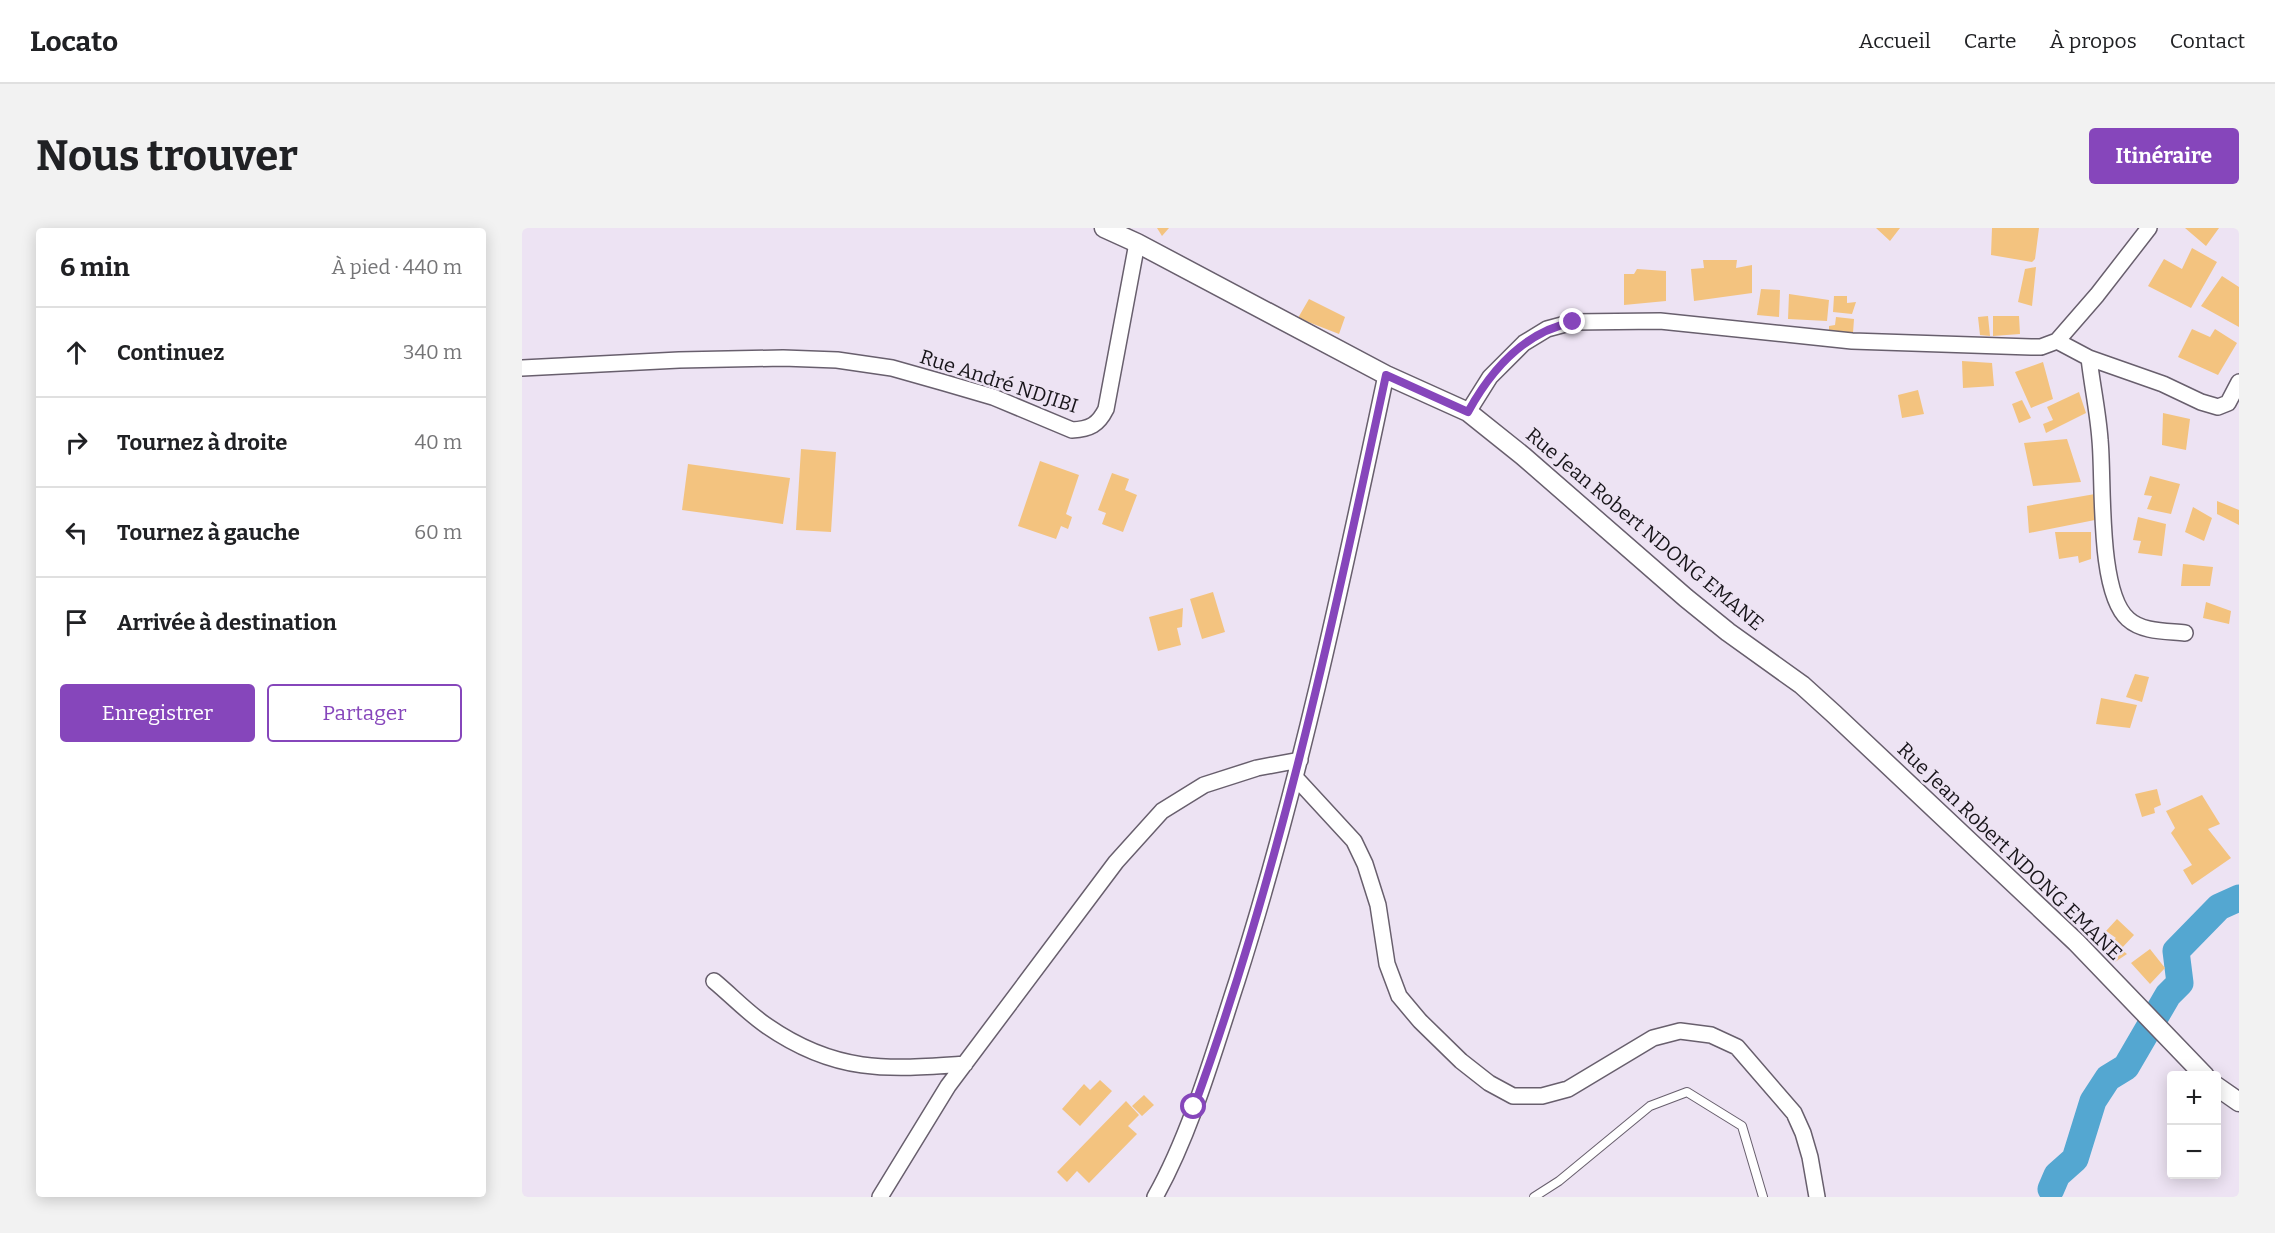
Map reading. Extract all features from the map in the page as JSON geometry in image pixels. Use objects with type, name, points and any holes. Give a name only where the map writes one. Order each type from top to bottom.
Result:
[{"type":"street","name":"Rue Jean Robert NDONG EMANE","points":[[1104,228],[1137,243],[1386,375],[1468,412],[1523,456],[1686,598],[1728,632],[1802,685],[2076,942],[2200,1071]]},
{"type":"street","points":[[1468,412],[1490,377],[1524,343],[1547,329],[1573,322],[1660,321],[1852,342],[2041,347],[2057,341],[2097,295],[2149,228]]},
{"type":"street","name":"Rue André NDJIBI","points":[[522,368],[679,360],[783,358],[837,360],[892,368],[993,398],[1072,430],[1086,429],[1099,422],[1106,409],[1137,243]]},
{"type":"street","points":[[2057,341],[2089,358],[2163,384],[2201,402],[2218,407],[2228,403],[2239,382]]},
{"type":"street","points":[[2089,358],[2100,440],[2108,573],[2116,603],[2128,619],[2146,629],[2185,633]]},
{"type":"street","points":[[1155,1197],[1176,1155],[1214,1053],[1262,903],[1300,760],[1339,594],[1386,375]]},
{"type":"street","points":[[880,1197],[948,1086],[1116,862],[1162,811],[1204,785],[1257,768],[1300,760]]},
{"type":"street","points":[[1295,777],[1354,841],[1365,864],[1378,905],[1387,964],[1399,996],[1420,1021],[1461,1061],[1489,1083],[1512,1096],[1542,1096],[1568,1089],[1653,1038],[1680,1031],[1711,1035],[1737,1047],[1794,1113],[1810,1157],[1817,1197]]},
{"type":"street","points":[[714,981],[765,1024],[792,1042],[821,1056],[856,1065],[898,1067],[965,1064]]},
{"type":"street","points":[[2221,1089],[2239,1102]]},
{"type":"lane","points":[[1534,1197],[1559,1181],[1650,1106],[1687,1092],[1743,1126],[1763,1197]]},
{"type":"building","points":[[1157,228],[1169,228],[1162,236]]},
{"type":"building","points":[[1876,228],[1900,228],[1890,241]]},
{"type":"building","points":[[1992,228],[2039,228],[2035,259],[2032,262],[1991,255]]},
{"type":"building","points":[[2185,228],[2219,228],[2206,246]]},
{"type":"building","points":[[2192,248],[2217,262],[2191,308],[2148,286],[2164,259],[2182,269]]},
{"type":"building","points":[[1703,260],[1737,260],[1736,268],[1752,265],[1752,293],[1694,301],[1691,269],[1704,268]]},
{"type":"building","points":[[2036,267],[2032,306],[2018,302],[2025,269]]},
{"type":"building","points":[[1637,269],[1666,271],[1666,301],[1624,305],[1624,274],[1634,274]]},
{"type":"building","points":[[2222,276],[2239,287],[2239,327],[2201,306]]},
{"type":"building","points":[[1761,289],[1780,290],[1779,317],[1757,315]]},
{"type":"building","points":[[1789,294],[1829,300],[1827,321],[1788,319]]},
{"type":"building","points":[[1834,296],[1847,296],[1847,303],[1856,302],[1852,314],[1833,312]]},
{"type":"building","points":[[1309,299],[1345,317],[1339,334],[1298,318]]},
{"type":"building","points":[[1988,316],[1990,336],[1980,335],[1978,317]]},
{"type":"building","points":[[1993,316],[2019,316],[2020,334],[1993,336]]},
{"type":"building","points":[[1836,317],[1854,319],[1853,333],[1829,332],[1829,326],[1835,325]]},
{"type":"building","points":[[2192,329],[2210,337],[2215,329],[2237,343],[2218,375],[2178,357]]},
{"type":"building","points":[[1962,361],[1992,363],[1994,386],[1963,388]]},
{"type":"building","points":[[2043,362],[2053,399],[2031,408],[2015,372]]},
{"type":"building","points":[[1918,390],[1924,414],[1902,418],[1898,395]]},
{"type":"building","points":[[2079,392],[2086,413],[2046,433],[2043,424],[2053,420],[2047,407]]},
{"type":"building","points":[[2022,400],[2031,418],[2019,423],[2012,404]]},
{"type":"building","points":[[2163,413],[2190,419],[2186,450],[2162,445]]},
{"type":"building","points":[[2067,439],[2081,482],[2033,486],[2024,443]]},
{"type":"building","points":[[801,449],[836,452],[831,532],[796,530]]},
{"type":"building","points":[[1040,461],[1079,475],[1066,514],[1072,517],[1068,529],[1061,526],[1056,539],[1018,526]]},
{"type":"building","points":[[688,464],[790,478],[783,524],[682,510]]},
{"type":"building","points":[[1112,473],[1129,479],[1125,490],[1137,495],[1123,532],[1102,524],[1106,513],[1098,510]]},
{"type":"building","points":[[2150,476],[2180,484],[2171,514],[2147,509],[2152,496],[2144,495]]},
{"type":"building","points":[[2095,494],[2100,519],[2029,533],[2027,506]]},
{"type":"building","points":[[2217,501],[2239,510],[2239,525],[2217,514]]},
{"type":"building","points":[[2193,507],[2212,518],[2204,541],[2185,532]]},
{"type":"building","points":[[2138,517],[2166,524],[2162,556],[2138,553],[2141,541],[2133,540]]},
{"type":"building","points":[[2055,532],[2091,532],[2091,559],[2079,563],[2078,556],[2059,559]]},
{"type":"building","points":[[2183,564],[2213,567],[2210,586],[2181,586]]},
{"type":"building","points":[[1213,592],[1225,632],[1202,639],[1190,599]]},
{"type":"building","points":[[2206,602],[2231,611],[2229,624],[2203,618]]},
{"type":"building","points":[[1183,608],[1182,627],[1177,628],[1181,645],[1158,651],[1149,617]]},
{"type":"building","points":[[2135,674],[2149,677],[2142,702],[2126,697]]},
{"type":"building","points":[[2101,698],[2137,705],[2130,728],[2096,724]]},
{"type":"building","points":[[2157,789],[2161,805],[2154,808],[2155,813],[2142,817],[2135,794]]},
{"type":"building","points":[[2202,795],[2220,824],[2208,829],[2231,858],[2192,885],[2183,870],[2192,865],[2171,833],[2175,828],[2166,811]]},
{"type":"building","points":[[2117,919],[2134,935],[2121,949],[2127,954],[2115,962],[2103,948],[2116,938],[2106,931]]},
{"type":"building","points":[[2150,949],[2165,968],[2150,984],[2131,963]]},
{"type":"building","points":[[1100,1080],[1112,1091],[1080,1126],[1062,1109],[1084,1084],[1090,1090]]},
{"type":"building","points":[[1144,1095],[1154,1105],[1142,1116],[1132,1106]]},
{"type":"building","points":[[1126,1101],[1139,1115],[1128,1126],[1137,1134],[1089,1183],[1077,1171],[1067,1182],[1057,1172]]},
{"type":"waterway","points":[[2051,1189],[2057,1175],[2075,1159],[2093,1101],[2108,1078],[2126,1067],[2168,995],[2180,983],[2176,951],[2219,907],[2239,898]]},
{"type":"route","points":[[1194,1107],[1214,1053],[1262,903],[1339,594],[1386,375],[1468,412],[1490,377],[1524,343],[1547,329],[1573,322]]}]
